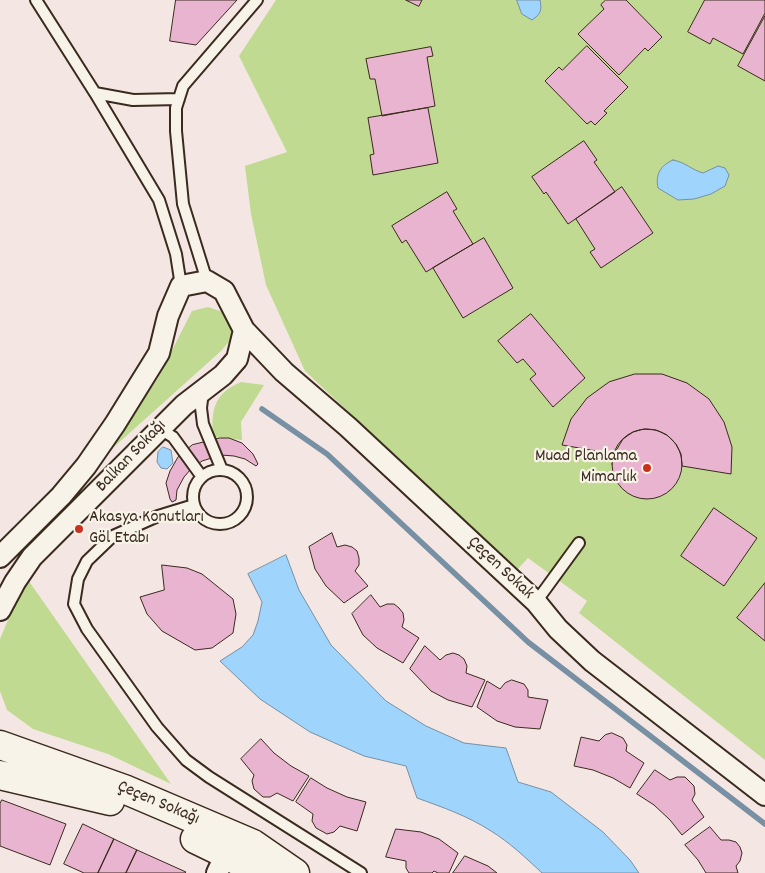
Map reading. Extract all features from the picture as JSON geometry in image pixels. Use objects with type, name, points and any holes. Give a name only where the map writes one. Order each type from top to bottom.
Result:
[{"type":"main road","name":"Çeçen Sokağı","points":[[4,743],[124,789],[253,844],[295,873]]},
{"type":"main road","name":"Çeçen Sokağı","points":[[0,774],[114,802],[222,863],[258,873]]},
{"type":"street","points":[[180,286],[207,281]]},
{"type":"street","name":"Çeçen Sokak","points":[[207,281],[224,291],[244,330],[284,372],[348,427],[536,602],[558,629],[592,661],[765,795]]},
{"type":"street","name":"Balkan Sokağı","points":[[0,557],[61,496],[86,466],[115,424],[159,353],[168,316],[180,286]]},
{"type":"street","name":"Balkan Sokağı","points":[[0,610],[14,582],[32,557],[184,405],[223,375],[237,359],[244,330]]},
{"type":"lane","points":[[36,0],[95,93],[159,200],[176,254],[180,286]]},
{"type":"lane","points":[[207,281],[183,204],[176,131],[176,108],[183,86],[257,0]]},
{"type":"lane","points":[[95,93],[133,100],[179,99]]},
{"type":"lane","points":[[204,390],[201,408],[203,424],[222,470]]},
{"type":"lane","points":[[160,429],[173,437],[202,477]]},
{"type":"lane","points":[[222,470],[231,472],[244,484],[247,492],[247,501],[244,510],[238,517],[222,524],[204,519],[198,513],[194,505],[194,490],[202,477],[208,473],[222,470]]},
{"type":"lane","points":[[194,505],[158,516],[113,536],[87,561],[78,579],[74,604],[87,629],[152,719],[186,760],[209,777],[361,873]]},
{"type":"lane","points":[[536,602],[579,542]]},
{"type":"green space","points":[[276,0],[765,0],[765,760],[579,613],[587,601],[528,558],[517,570],[305,371],[266,285],[251,214],[245,166],[287,152],[239,56]]},
{"type":"green space","points":[[208,307],[223,312],[231,323],[232,338],[221,351],[105,455],[158,378],[192,311]]},
{"type":"green space","points":[[241,382],[264,385],[241,422],[242,440],[213,437],[213,419],[216,403],[225,391]]},
{"type":"green space","points":[[26,577],[171,784],[108,754],[33,729],[7,710],[0,691],[0,639]]},
{"type":"water","points":[[517,0],[540,0],[541,9],[539,14],[532,20],[522,14]]},
{"type":"water","points":[[673,160],[703,173],[718,166],[725,168],[729,175],[725,186],[711,194],[694,199],[678,200],[658,188],[657,183],[658,174],[662,167]]},
{"type":"water","points":[[163,447],[171,450],[173,463],[167,469],[161,468],[157,462],[158,452]]},
{"type":"water","points":[[286,555],[299,590],[331,645],[386,701],[426,726],[464,743],[506,748],[518,782],[551,792],[603,832],[630,860],[639,873],[542,873],[498,835],[455,812],[417,798],[406,766],[364,756],[310,732],[260,699],[220,661],[242,647],[253,635],[258,621],[262,602],[248,574]]},
{"type":"building","points":[[176,0],[237,0],[196,45],[170,41]]},
{"type":"building","points":[[406,0],[422,0],[419,6]]},
{"type":"building","points":[[606,0],[626,0],[662,37],[648,51],[645,48],[619,75],[578,34],[604,9],[601,5]]},
{"type":"building","points":[[705,0],[765,0],[765,13],[743,54],[713,38],[710,44],[688,32]]},
{"type":"building","points":[[765,16],[765,81],[738,66]]},
{"type":"building","points":[[587,46],[628,87],[604,111],[607,113],[595,125],[591,121],[587,124],[545,81],[559,67],[562,70]]},
{"type":"building","points":[[431,47],[433,56],[427,57],[435,106],[382,116],[375,79],[370,79],[366,59]]},
{"type":"building","points":[[428,108],[438,163],[373,175],[370,155],[374,154],[368,118]]},
{"type":"building","points":[[584,141],[597,160],[594,162],[615,192],[568,224],[546,192],[544,194],[532,177]]},
{"type":"building","points":[[622,187],[653,233],[601,268],[590,252],[595,249],[576,219]]},
{"type":"building","points":[[447,192],[457,209],[453,211],[473,244],[426,272],[406,240],[402,243],[392,226]]},
{"type":"building","points":[[484,238],[513,288],[463,318],[433,268]]},
{"type":"building","points":[[531,314],[585,378],[553,407],[530,379],[536,374],[523,359],[517,363],[498,341]]},
{"type":"building","points":[[635,374],[662,374],[687,383],[709,399],[724,422],[732,447],[731,474],[682,466],[681,454],[676,444],[667,435],[656,430],[644,429],[633,432],[623,439],[614,454],[562,445],[571,419],[587,398],[609,382]]},
{"type":"building","points":[[647,429],[666,435],[676,445],[682,464],[676,483],[666,493],[647,499],[628,493],[618,483],[612,464],[618,445],[628,435]]},
{"type":"building","points":[[220,438],[229,438],[242,443],[253,454],[258,464],[256,466],[245,459],[221,455],[202,461],[184,477],[177,490],[176,500],[172,502],[166,483],[178,457],[192,445]]},
{"type":"building","points":[[714,508],[757,538],[724,586],[681,556]]},
{"type":"building","points":[[332,533],[337,547],[345,545],[357,551],[359,565],[355,571],[368,586],[344,603],[326,586],[315,569],[309,547]]},
{"type":"building","points":[[162,565],[187,568],[202,574],[233,599],[236,614],[233,633],[212,648],[195,650],[162,631],[147,614],[140,597],[164,590]]},
{"type":"building","points":[[765,583],[765,641],[737,618]]},
{"type":"building","points":[[371,595],[380,607],[394,604],[399,608],[403,613],[402,627],[419,638],[403,663],[377,648],[363,635],[352,614]]},
{"type":"building","points":[[425,646],[440,660],[446,655],[453,653],[459,655],[464,659],[467,666],[466,673],[485,680],[472,707],[448,700],[431,691],[410,669]]},
{"type":"building","points":[[512,680],[524,684],[528,690],[528,697],[548,700],[540,729],[515,727],[497,721],[477,707],[487,681],[500,689],[505,683]]},
{"type":"building","points":[[612,733],[623,738],[627,745],[626,751],[644,763],[630,788],[613,778],[593,770],[574,766],[581,737],[599,741],[605,735]]},
{"type":"building","points":[[261,739],[274,753],[291,766],[309,776],[293,801],[277,793],[270,797],[263,797],[254,789],[252,781],[254,775],[241,759]]},
{"type":"building","points":[[655,770],[670,780],[677,777],[685,777],[694,786],[695,794],[692,800],[704,817],[682,835],[654,805],[637,794]]},
{"type":"building","points":[[311,778],[347,797],[366,802],[357,831],[340,826],[334,832],[327,834],[316,828],[312,821],[313,814],[296,802]]},
{"type":"building","points":[[2,800],[66,824],[50,865],[0,846],[0,804]]},
{"type":"building","points":[[83,824],[114,839],[98,873],[84,873],[64,864]]},
{"type":"building","points":[[710,827],[721,840],[736,842],[740,847],[742,853],[740,861],[736,866],[738,873],[706,873],[685,845]]},
{"type":"building","points":[[396,829],[421,832],[439,839],[458,853],[449,873],[434,871],[432,873],[409,873],[406,868],[406,861],[386,857]]},
{"type":"building","points":[[114,839],[137,850],[126,873],[98,873]]},
{"type":"building","points":[[137,850],[186,872],[126,873]]},
{"type":"building","points":[[465,856],[488,866],[497,873],[453,873]]},
{"type":"waterway","points":[[262,409],[327,454],[528,642],[765,824]]},
{"type":"place","name":"Muad Planlama Mimarlık","points":[[647,468]]},
{"type":"place","name":"Akasya Konutları Göl Etabı","points":[[79,529]]}]
